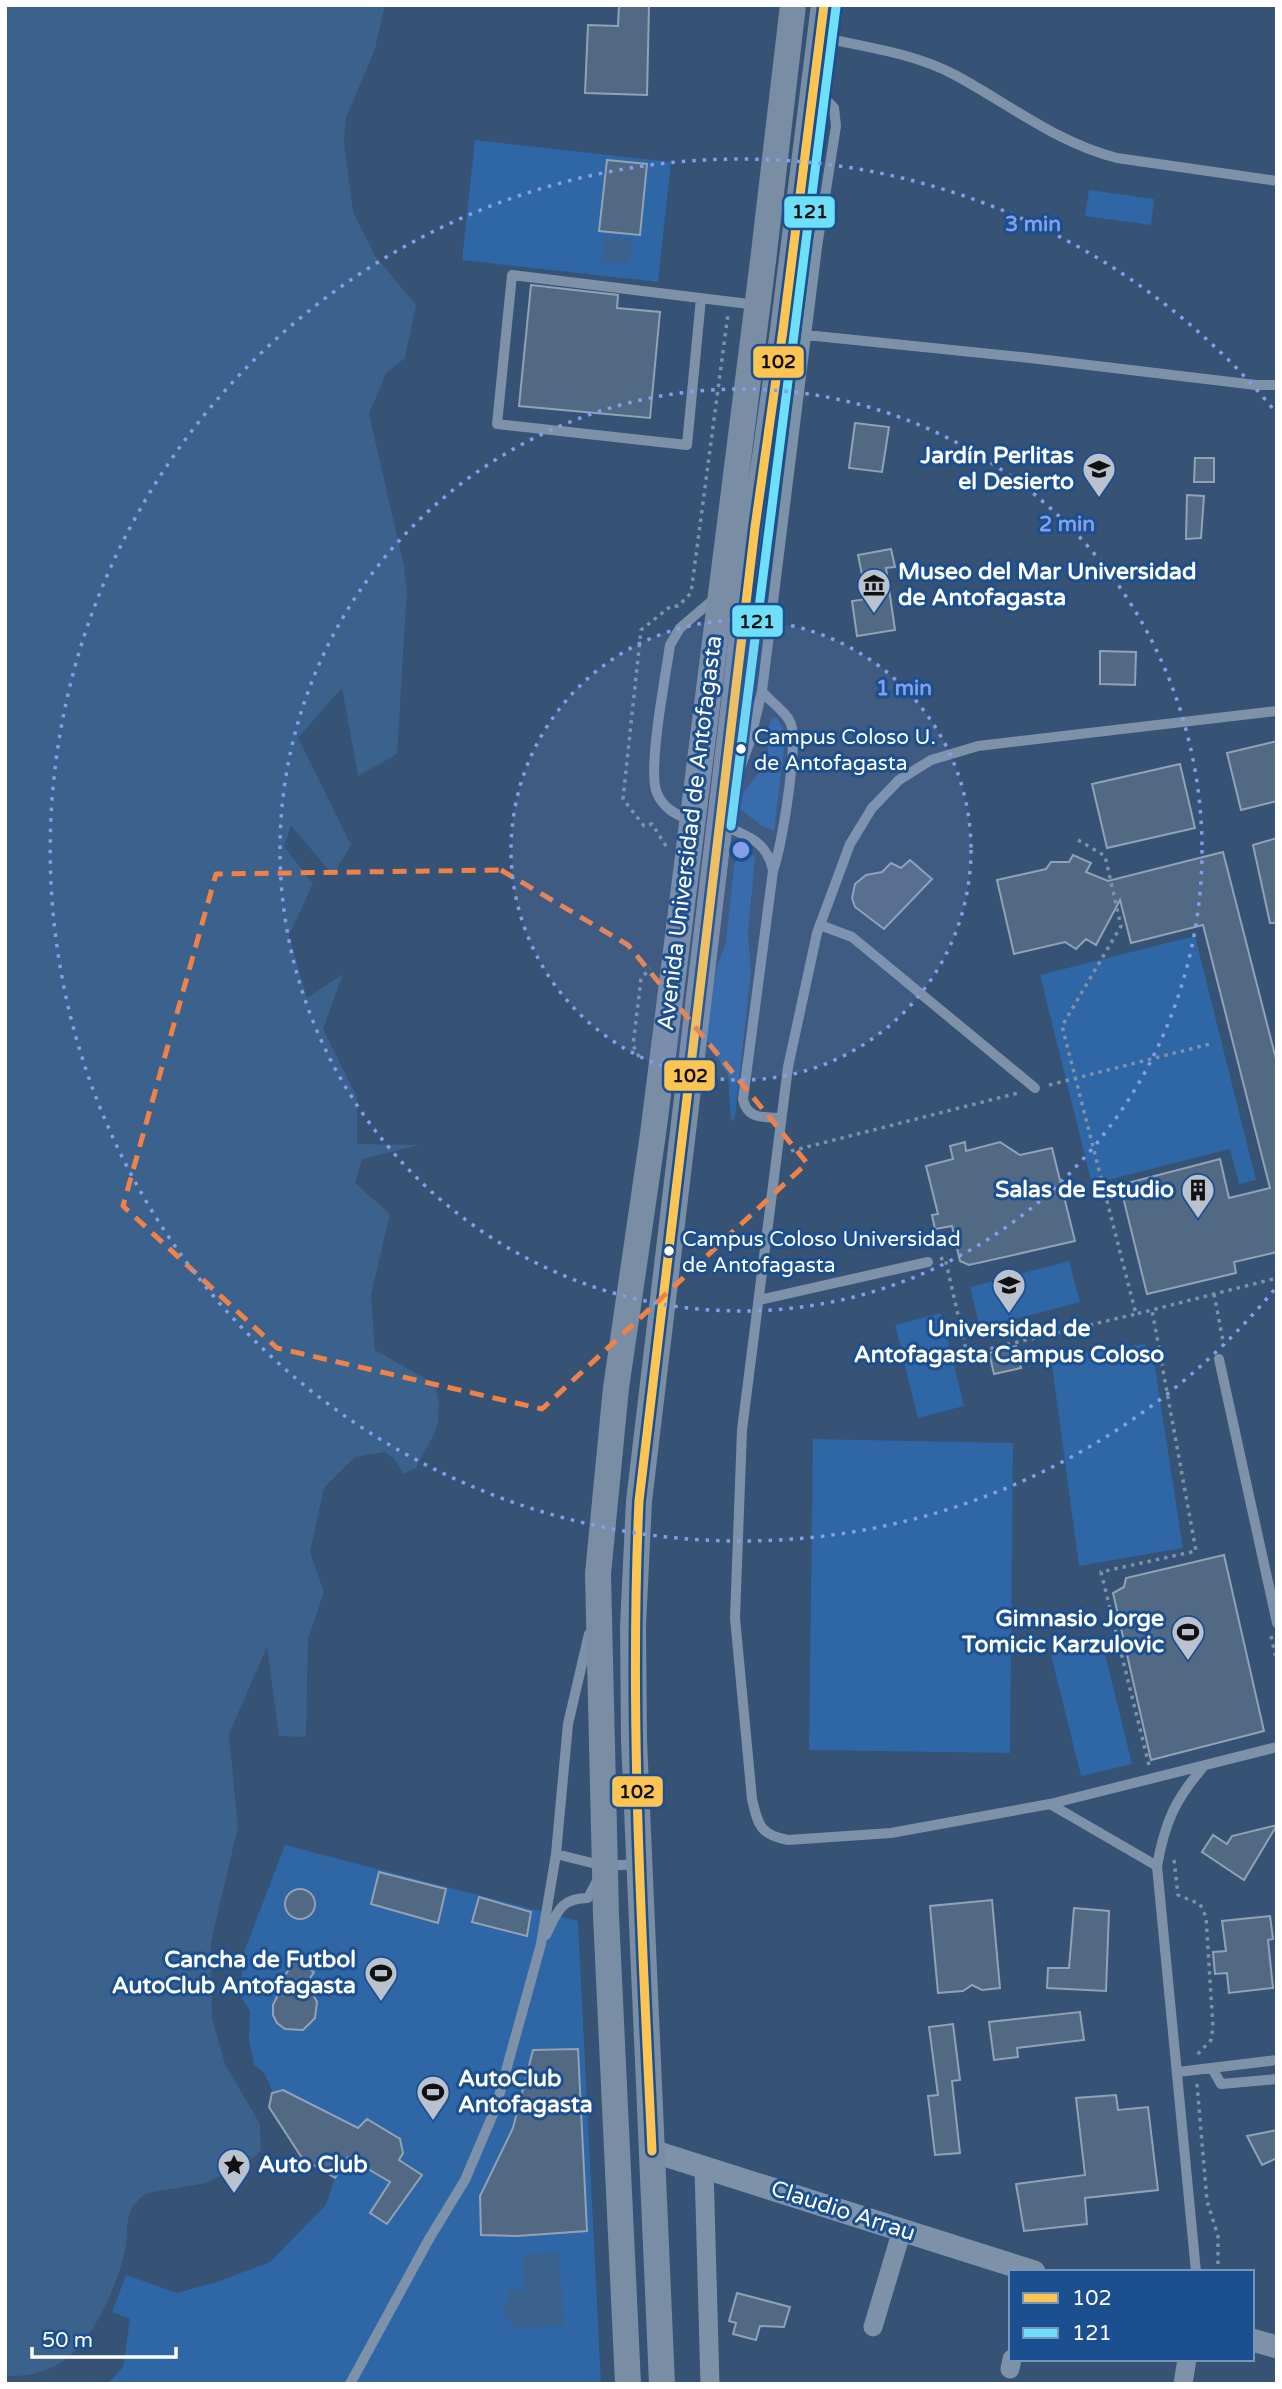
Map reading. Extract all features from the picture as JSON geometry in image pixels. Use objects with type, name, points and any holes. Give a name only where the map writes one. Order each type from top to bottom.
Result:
[{"type":"main road","name":"Avenida Universidad de Antofagasta","points":[[628,2384],[604,1866],[597,1600],[616,1388],[653,1134],[793,5]]},
{"type":"main road","name":"Avenida Universidad de Antofagasta","points":[[662,2384],[632,1683],[639,1501],[719,824],[824,5]]},
{"type":"street","name":"Claudio Arrau","points":[[652,2151],[1028,2270]]},
{"type":"street","points":[[704,2168],[710,2384]]},
{"type":"street","points":[[873,2327],[902,2230]]},
{"type":"street","points":[[1254,2341],[1277,2347]]},
{"type":"street","points":[[1183,2384],[1187,2361]]},
{"type":"lane","points":[[819,37],[909,57],[940,68],[1049,131],[1092,152],[1277,181]]},
{"type":"lane","points":[[719,824],[750,741],[762,691],[806,335],[836,126],[834,108],[813,86]]},
{"type":"lane","points":[[701,298],[687,445],[497,424],[512,275],[701,298],[757,305]]},
{"type":"lane","points":[[806,335],[1256,385],[1277,385]]},
{"type":"lane","points":[[720,594],[680,628],[670,645],[654,765],[654,786],[662,802],[674,814],[719,824],[758,842],[768,853],[773,871]]},
{"type":"lane","points":[[762,691],[792,726],[792,754],[781,847],[773,871],[743,1099],[747,1110],[757,1117],[781,1118]]},
{"type":"lane","points":[[1277,711],[978,746],[931,760],[899,780],[872,808],[850,844],[820,925],[788,1067],[742,1430],[735,1618],[752,1799],[758,1825],[772,1837],[788,1840],[891,1833],[1049,1804],[1277,1747]]},
{"type":"lane","points":[[820,925],[852,937],[1035,1088]]},
{"type":"lane","points":[[759,1300],[928,1262]]},
{"type":"lane","points":[[1219,1359],[1277,1623]]},
{"type":"lane","points":[[350,2384],[429,2239],[465,2180],[496,2107],[541,1944],[556,1854],[568,1724],[597,1600]]},
{"type":"lane","points":[[1196,2270],[1157,1866],[1163,1833],[1174,1807],[1205,1765]]},
{"type":"lane","points":[[1049,1804],[1157,1866]]},
{"type":"lane","points":[[556,1854],[604,1866],[640,1864]]},
{"type":"lane","points":[[541,1944],[561,1906],[574,1898],[588,1898],[604,1866]]},
{"type":"lane","points":[[1178,2072],[1277,2060]]},
{"type":"lane","points":[[1212,2068],[1221,2084],[1277,2079]]},
{"type":"path","points":[[1079,840],[1105,856],[1121,926],[1062,1026],[1073,1078],[1136,1314]]},
{"type":"path","points":[[776,1155],[1210,1044]]},
{"type":"path","points":[[928,1262],[945,1258],[967,1354],[1277,1278]]},
{"type":"path","points":[[1152,1310],[1196,1551],[1101,1572],[1152,1778]]},
{"type":"highlighted area","points":[[501,870],[628,945],[807,1163],[542,1409],[277,1348],[123,1206],[216,874]]},
{"type":"shaded area","points":[[5,5],[385,5],[375,49],[346,118],[344,142],[353,212],[376,257],[416,305],[405,358],[386,373],[369,414],[404,566],[407,591],[397,754],[358,776],[342,688],[298,738],[351,845],[333,875],[291,826],[284,846],[313,884],[289,935],[307,998],[343,974],[323,1029],[357,1097],[357,1144],[420,1145],[362,1159],[355,1183],[390,1214],[371,1295],[375,1350],[435,1384],[439,1402],[438,1423],[416,1468],[404,1474],[394,1459],[385,1452],[355,1457],[324,1488],[310,1552],[324,1592],[308,1639],[306,1737],[279,1736],[267,1647],[229,1734],[238,1827],[211,1942],[212,2018],[225,2064],[260,2124],[261,2150],[251,2160],[207,2183],[148,2193],[139,2199],[130,2213],[124,2255],[114,2285],[89,2334],[66,2359],[53,2367],[42,2372],[11,2376],[5,2376]]},
{"type":"shaded area","points":[[475,140],[671,162],[658,282],[462,260]]},
{"type":"shaded area","points":[[1089,190],[1154,199],[1151,225],[1085,216]]},
{"type":"shaded area","points":[[604,236],[632,239],[629,264],[603,261]]},
{"type":"shaded area","points":[[772,717],[777,718],[786,734],[774,831],[762,826],[740,809],[743,793],[765,765],[768,754],[767,732]]},
{"type":"shaded area","points":[[747,850],[755,858],[748,934],[751,971],[735,1117],[731,1122],[728,1075],[706,1038],[716,969],[726,942],[734,865],[741,852]]},
{"type":"shaded area","points":[[1195,936],[1256,1180],[1239,1184],[1230,1149],[1092,1184],[1040,975]]},
{"type":"shaded area","points":[[1069,1261],[1080,1302],[980,1328],[970,1287]]},
{"type":"shaded area","points":[[941,1313],[964,1406],[918,1418],[895,1325]]},
{"type":"shaded area","points":[[1145,1344],[1153,1355],[1183,1548],[1079,1566],[1051,1358]]},
{"type":"shaded area","points":[[813,1439],[1013,1443],[1010,1753],[809,1750]]},
{"type":"shaded area","points":[[1102,1642],[1132,1764],[1081,1776],[1051,1655]]},
{"type":"shaded area","name":"AutoClub Antofagasta","points":[[285,1845],[578,1921],[601,2384],[107,2384],[123,2367],[130,2319],[112,2312],[126,2275],[177,2293],[217,2282],[270,2262],[326,2205],[335,2178],[302,2158],[269,2107],[272,2090],[264,2073],[254,2065],[249,2039],[250,2011],[240,1995],[244,1952]]},
{"type":"shaded area","points":[[558,2252],[564,2325],[519,2328],[508,2319],[503,2305],[508,2304],[508,2291],[524,2289],[522,2255]]},
{"type":"building","points":[[619,5],[649,5],[647,95],[585,93],[588,25],[618,26]]},
{"type":"building","points":[[607,160],[647,164],[640,235],[599,231]]},
{"type":"building","points":[[531,285],[618,295],[617,308],[660,312],[650,418],[519,406]]},
{"type":"building","points":[[855,423],[889,427],[882,472],[849,468]]},
{"type":"building","points":[[1195,458],[1214,458],[1214,482],[1194,482]]},
{"type":"building","points":[[1187,495],[1204,496],[1201,538],[1186,539]]},
{"type":"building","points":[[891,549],[895,567],[886,568],[895,630],[857,636],[852,601],[867,599],[858,555]]},
{"type":"building","points":[[1100,651],[1136,652],[1135,685],[1100,684]]},
{"type":"building","points":[[1277,741],[1277,801],[1241,810],[1227,753]]},
{"type":"building","points":[[1180,764],[1195,828],[1107,848],[1092,784]]},
{"type":"building","points":[[1277,838],[1277,923],[1270,923],[1253,845]]},
{"type":"building","points":[[1223,852],[1277,1063],[1277,1252],[1234,1262],[1236,1273],[1147,1294],[1120,1185],[1220,1159],[1229,1198],[1270,1188],[1203,925],[1131,943],[1120,900],[1096,945],[1086,939],[1076,949],[1065,942],[1014,954],[997,880],[1046,869],[1051,862],[1069,862],[1073,855],[1091,863],[1086,872],[1108,881]]},
{"type":"building","points":[[910,860],[932,879],[884,929],[855,907],[852,898],[855,884],[866,875],[882,872],[891,863],[901,868]]},
{"type":"building","points":[[965,1142],[966,1151],[1000,1142],[1020,1155],[1052,1148],[1075,1241],[969,1265],[960,1261],[952,1226],[935,1229],[932,1215],[938,1214],[926,1166],[953,1159],[950,1146]]},
{"type":"building","points":[[1016,1346],[1021,1368],[994,1374],[989,1353]]},
{"type":"building","name":"Gimnasio Jorge Tomicic Karzulovic","points":[[1224,1555],[1264,1731],[1151,1760],[1113,1593],[1124,1587],[1126,1578]]},
{"type":"building","points":[[1277,1825],[1244,1880],[1202,1852],[1213,1835],[1227,1844],[1232,1836]]},
{"type":"building","points":[[379,1872],[446,1889],[438,1923],[371,1904]]},
{"type":"building","points":[[300,1889],[311,1893],[315,1904],[311,1915],[300,1919],[289,1915],[285,1904],[289,1893]]},
{"type":"building","points":[[479,1897],[531,1912],[527,1936],[472,1922]]},
{"type":"building","points":[[992,1900],[1000,1988],[982,1990],[972,1985],[963,1991],[938,1993],[930,1906]]},
{"type":"building","points":[[1074,1908],[1109,1911],[1106,1991],[1047,1988],[1048,1968],[1069,1968]]},
{"type":"building","points":[[1270,1916],[1273,1939],[1268,1940],[1273,1988],[1229,1993],[1227,1973],[1215,1974],[1213,1952],[1226,1951],[1222,1921]]},
{"type":"building","points":[[295,1961],[314,1972],[305,1986],[317,2002],[315,2018],[303,2030],[285,2029],[277,2023],[273,2015],[273,2005],[281,1988],[278,1985]]},
{"type":"building","points":[[1080,2012],[1084,2040],[1017,2048],[1018,2057],[994,2060],[989,2022]]},
{"type":"building","points":[[953,2024],[960,2080],[952,2081],[960,2153],[935,2155],[928,2096],[938,2095],[929,2027]]},
{"type":"building","points":[[578,2049],[587,2231],[517,2236],[481,2235],[480,2196],[513,2128],[533,2050]]},
{"type":"building","points":[[283,2090],[358,2128],[367,2119],[400,2139],[403,2153],[399,2160],[422,2175],[387,2224],[370,2213],[390,2182],[348,2157],[335,2178],[302,2158],[269,2107],[272,2093]]},
{"type":"building","points":[[1116,2095],[1118,2110],[1148,2107],[1158,2190],[1085,2198],[1087,2224],[1024,2231],[1016,2184],[1085,2175],[1076,2098]]},
{"type":"building","points":[[1277,2130],[1277,2158],[1262,2165],[1247,2136]]},
{"type":"building","points":[[737,2293],[790,2307],[784,2327],[760,2326],[756,2340],[733,2334],[736,2323],[729,2321]]},
{"type":"transit line","name":"102","points":[[652,2151],[636,1745],[639,1501],[755,527],[824,5]]},
{"type":"transit line","name":"121","points":[[731,826],[836,7]]},
{"type":"place","name":"Jardín Perlitas el Desierto","points":[[1099,499]]},
{"type":"place","name":"Museo del Mar Universidad de Antofagasta","points":[[874,615]]},
{"type":"place","name":"Campus Coloso U. de Antofagasta","points":[[741,749]]},
{"type":"place","name":"Salas de Estudio","points":[[1198,1220]]},
{"type":"place","name":"Campus Coloso Universidad de Antofagasta","points":[[669,1251]]},
{"type":"place","name":"Universidad de Antofagasta Campus Coloso","points":[[1009,1315]]},
{"type":"place","name":"Gimnasio Jorge Tomicic Karzulovic","points":[[1188,1662]]},
{"type":"place","name":"Cancha de Futbol AutoClub Antofagasta","points":[[381,2003]]},
{"type":"place","name":"AutoClub Antofagasta","points":[[433,2122]]},
{"type":"place","name":"Auto Club","points":[[234,2195]]}]
